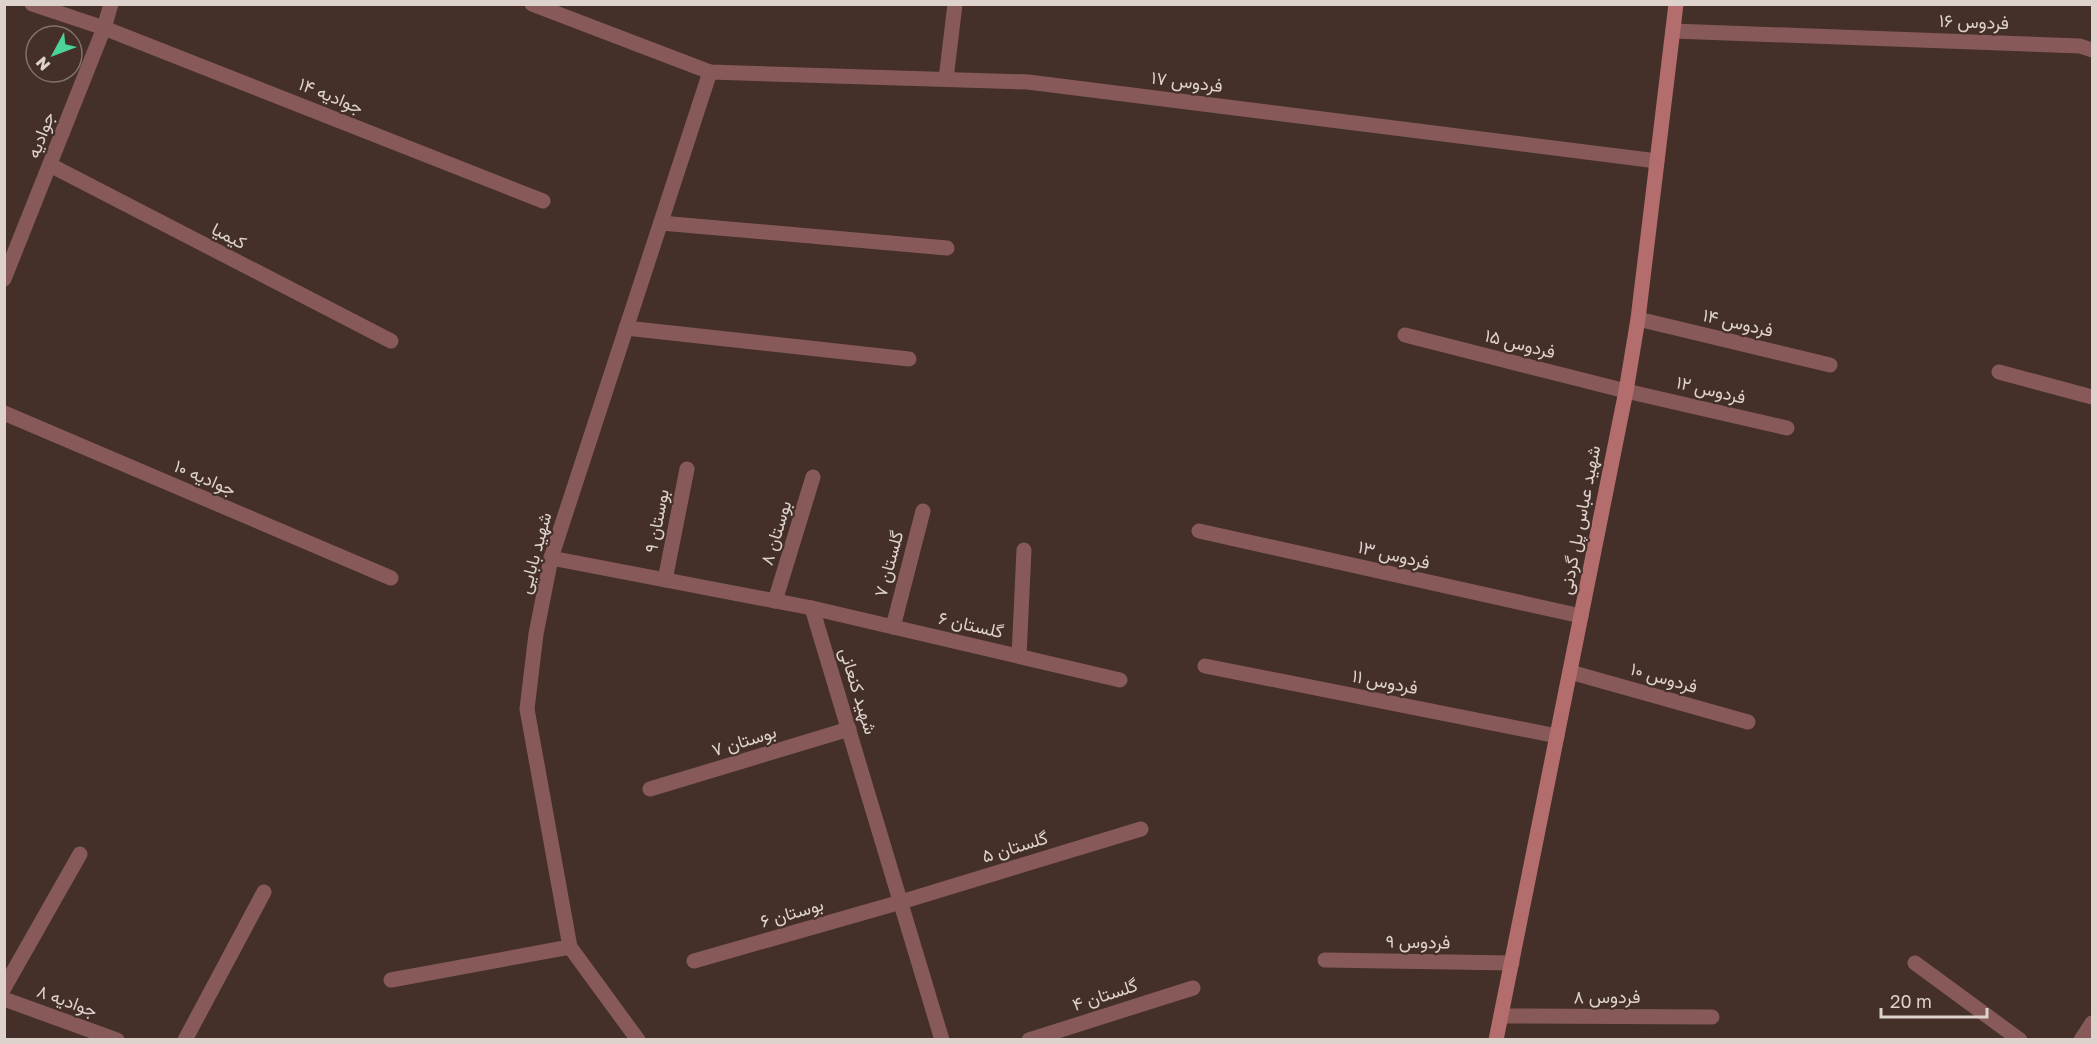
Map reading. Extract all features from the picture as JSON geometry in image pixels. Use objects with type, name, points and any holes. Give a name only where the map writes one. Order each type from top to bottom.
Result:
[{"type":"street","name":"جوادیه ۱۴","points":[[32,4],[104,28],[543,201]]},
{"type":"street","name":"جوادیه","points":[[4,279],[8,258],[50,165],[104,28],[111,4]]},
{"type":"street","name":"فردوس ۱۷","points":[[532,4],[710,72],[1028,82],[1657,161]]},
{"type":"street","points":[[946,79],[955,4]]},
{"type":"street","name":"شهید عباس پل گردنی","points":[[1496,1040],[1626,391],[1638,319],[1676,4]]},
{"type":"street","name":"فردوس ۱۶","points":[[1673,31],[2080,46],[2092,50]]},
{"type":"street","name":"شهید بابایی","points":[[638,1040],[570,947],[527,709],[536,634],[551,558],[710,72]]},
{"type":"street","name":"کیمیا","points":[[50,165],[391,341]]},
{"type":"street","points":[[661,223],[946,248]]},
{"type":"street","name":"فردوس ۱۴","points":[[1638,319],[1830,364]]},
{"type":"street","points":[[626,328],[909,359]]},
{"type":"street","name":"فردوس ۱۵","points":[[1405,335],[1626,391]]},
{"type":"street","points":[[1999,372],[2092,396]]},
{"type":"street","name":"فردوس ۱۲","points":[[1626,391],[1787,428]]},
{"type":"street","name":"جوادیه ۱۰","points":[[4,413],[391,578]]},
{"type":"street","name":"بوستان ۹","points":[[665,580],[687,470]]},
{"type":"street","name":"بوستان ۸","points":[[775,601],[813,477]]},
{"type":"street","name":"گلستان ۷","points":[[893,627],[923,511]]},
{"type":"street","name":"فردوس ۱۳","points":[[1199,531],[1581,616]]},
{"type":"street","points":[[1019,656],[1024,550]]},
{"type":"street","points":[[551,558],[812,608]]},
{"type":"street","name":"گلستان ۶","points":[[812,608],[1120,680]]},
{"type":"street","name":"شهید کنعانی","points":[[812,608],[942,1040]]},
{"type":"street","name":"فردوس ۱۱","points":[[1205,666],[1557,736]]},
{"type":"street","name":"فردوس ۱۰","points":[[1570,672],[1748,722]]},
{"type":"street","name":"بوستان ۷","points":[[650,789],[849,729]]},
{"type":"street","name":"گلستان ۵","points":[[901,902],[1141,829]]},
{"type":"street","points":[[4,988],[80,854]]},
{"type":"street","points":[[185,1040],[264,892]]},
{"type":"street","name":"بوستان ۶","points":[[694,961],[901,902]]},
{"type":"street","points":[[392,980],[570,947]]},
{"type":"street","name":"فردوس ۹","points":[[1324,960],[1512,963]]},
{"type":"street","points":[[1915,963],[2020,1040]]},
{"type":"street","name":"گلستان ۴","points":[[1029,1040],[1193,988]]},
{"type":"street","name":"جوادیه ۸","points":[[4,999],[117,1040]]},
{"type":"street","name":"فردوس ۸","points":[[1501,1016],[1712,1017]]},
{"type":"street","points":[[2081,1040],[2092,1023]]}]
